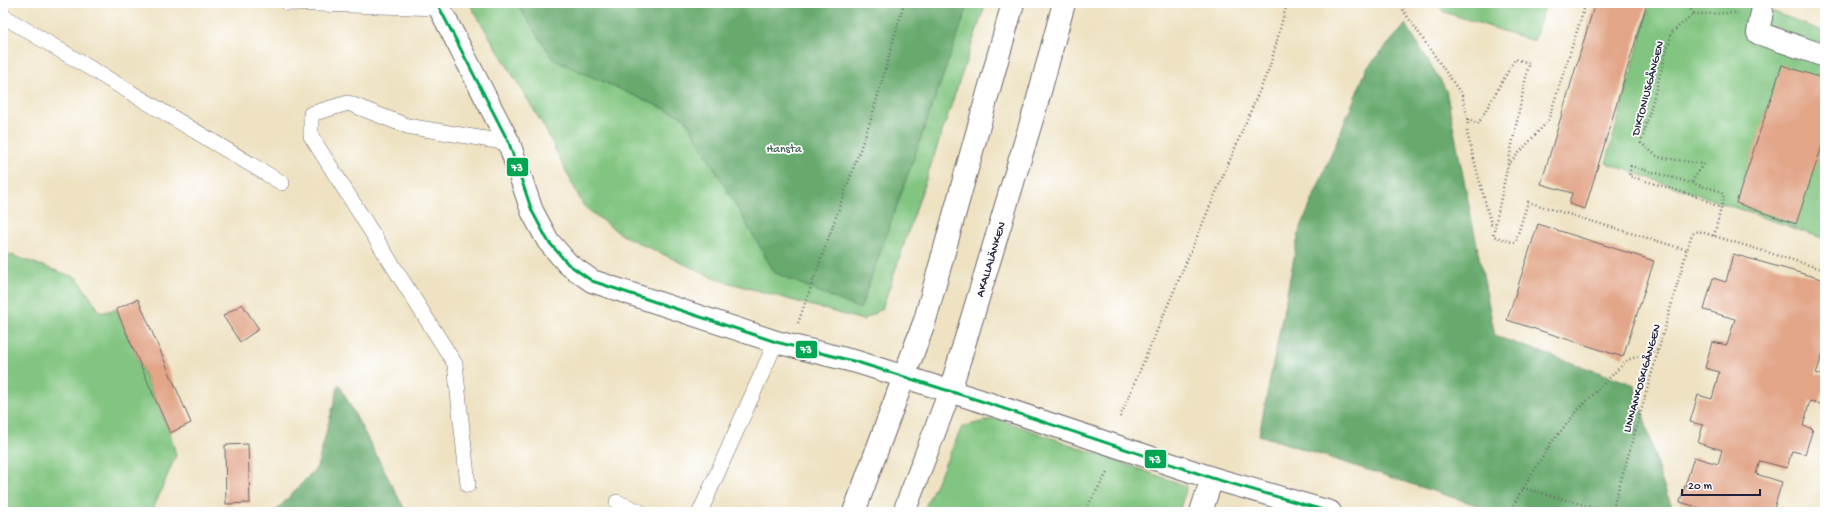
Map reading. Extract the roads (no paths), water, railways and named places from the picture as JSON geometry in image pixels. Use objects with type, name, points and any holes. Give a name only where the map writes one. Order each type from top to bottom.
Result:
[{"type":"street","points":[[854,512],[926,320],[1013,3]]},
{"type":"street","name":"AKALLALÄNKEN","points":[[904,512],[950,391],[1036,106],[1064,3]]},
{"type":"street","points":[[439,6],[509,144],[532,211],[548,241],[568,264],[592,281],[783,343],[857,362],[904,378],[950,391],[1212,478],[1330,512]]},
{"type":"street","points":[[1762,12],[1758,33],[1825,56]]},
{"type":"street","points":[[1201,512],[1212,478]]},
{"type":"lane","points":[[288,3],[439,6]]},
{"type":"lane","points":[[3,16],[282,183]]},
{"type":"lane","points":[[468,485],[455,364],[311,136],[311,114],[348,103],[407,126],[509,144]]},
{"type":"lane","points":[[700,512],[783,343]]},
{"type":"lane","points":[[617,502],[640,512]]},
{"type":"park label","name":"Hansta","points":[[784,148]]}]
